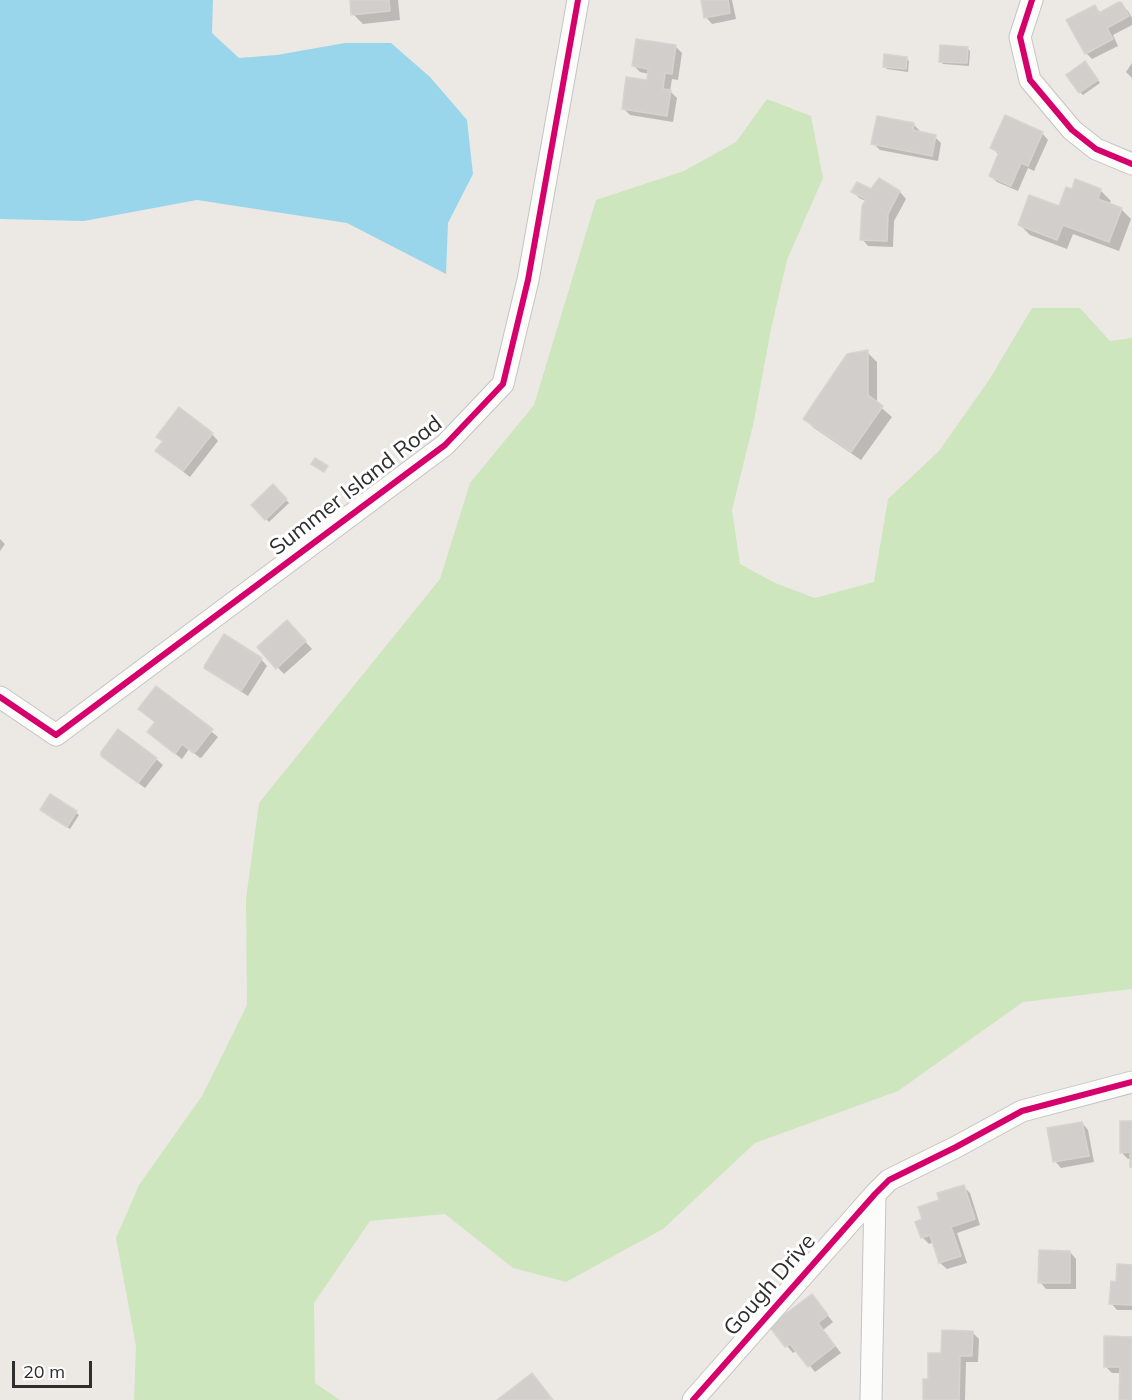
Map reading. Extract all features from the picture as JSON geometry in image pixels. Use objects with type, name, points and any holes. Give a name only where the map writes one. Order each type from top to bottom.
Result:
[{"type":"street","name":"Summer Island Road","points":[[0,697],[56,735],[445,444],[503,384],[528,280],[578,0]]},
{"type":"street","points":[[1032,0],[1020,37],[1030,80],[1072,130],[1096,149],[1132,164]]},
{"type":"street","name":"Gough Drive","points":[[693,1400],[889,1180],[1022,1112],[1132,1082]]},
{"type":"street","points":[[871,1400],[875,1194]]},
{"type":"green space","points":[[767,99],[811,116],[823,178],[787,260],[771,329],[754,421],[732,510],[740,564],[775,583],[815,598],[874,582],[888,499],[939,451],[989,380],[1032,308],[1080,308],[1110,341],[1132,338],[1132,989],[1023,1002],[898,1091],[755,1143],[663,1229],[566,1282],[513,1268],[445,1214],[370,1221],[314,1303],[315,1383],[340,1400],[134,1400],[136,1346],[116,1238],[139,1185],[202,1096],[247,1005],[246,899],[259,803],[440,579],[470,483],[534,405],[596,200],[684,171],[736,142]]},
{"type":"water","points":[[0,0],[213,0],[212,33],[239,58],[277,55],[345,43],[391,43],[430,77],[467,120],[473,174],[448,223],[446,274],[347,223],[197,200],[84,221],[0,219]]},
{"type":"building","points":[[350,0],[389,0],[390,11],[351,15]]},
{"type":"building","points":[[701,0],[728,0],[730,13],[704,18]]},
{"type":"building","points":[[1119,2],[1122,3],[1129,16],[1107,28],[1113,39],[1085,54],[1066,20],[1095,5],[1099,13]]},
{"type":"building","points":[[636,39],[676,45],[672,74],[665,73],[663,89],[671,90],[667,116],[622,109],[626,77],[647,80],[648,69],[632,66]]},
{"type":"building","points":[[940,45],[968,47],[967,63],[939,62]]},
{"type":"building","points":[[884,54],[907,57],[906,69],[883,67]]},
{"type":"building","points":[[1085,61],[1098,80],[1079,93],[1066,75]]},
{"type":"building","points":[[1005,115],[1043,132],[1028,166],[1021,163],[1011,186],[989,176],[999,152],[990,148]]},
{"type":"building","points":[[877,116],[914,123],[913,130],[936,135],[932,156],[871,144]]},
{"type":"building","points":[[879,178],[900,191],[888,214],[887,241],[860,240],[862,206],[866,199],[851,192],[857,182],[871,189]]},
{"type":"building","points":[[1075,179],[1101,189],[1098,199],[1122,208],[1109,242],[1063,225],[1057,240],[1018,225],[1029,195],[1059,206],[1066,187],[1072,189]]},
{"type":"building","points":[[868,350],[868,395],[883,406],[851,452],[803,419],[847,354]]},
{"type":"building","points":[[179,407],[213,433],[183,471],[155,451],[163,441],[156,437]]},
{"type":"building","points":[[315,458],[328,466],[324,472],[311,464]]},
{"type":"building","points":[[273,484],[287,499],[265,520],[251,505]]},
{"type":"building","points":[[287,620],[306,641],[276,669],[257,647]]},
{"type":"building","points":[[224,634],[262,658],[241,691],[204,668]]},
{"type":"building","points":[[156,686],[213,729],[193,753],[182,744],[175,754],[147,732],[155,722],[138,709]]},
{"type":"building","points":[[118,729],[157,758],[138,783],[101,756],[101,752]]},
{"type":"building","points":[[50,794],[77,811],[67,827],[40,810]]},
{"type":"building","points":[[1120,1121],[1132,1121],[1132,1167],[1130,1167],[1130,1152],[1120,1153]]},
{"type":"building","points":[[1082,1122],[1089,1156],[1053,1162],[1047,1128]]},
{"type":"building","points":[[964,1185],[975,1219],[951,1227],[961,1256],[939,1263],[930,1235],[921,1238],[915,1222],[922,1219],[918,1207],[939,1200],[937,1193]]},
{"type":"building","points":[[1039,1250],[1070,1251],[1070,1283],[1038,1283]]},
{"type":"building","points":[[1117,1264],[1132,1265],[1132,1305],[1109,1304],[1111,1281],[1116,1282]]},
{"type":"building","points":[[812,1294],[828,1315],[818,1323],[835,1346],[808,1367],[790,1344],[785,1347],[769,1326]]},
{"type":"building","points":[[942,1330],[973,1331],[972,1356],[960,1356],[959,1400],[923,1400],[923,1379],[928,1379],[928,1353],[941,1353]]},
{"type":"building","points":[[1104,1336],[1132,1337],[1132,1400],[1119,1400],[1120,1367],[1104,1367]]},
{"type":"building","points":[[532,1373],[553,1400],[497,1400]]},
{"type":"cycle path","points":[[0,697],[56,735],[445,445],[503,384],[528,280],[578,0]]},
{"type":"cycle path","points":[[1032,0],[1020,37],[1030,80],[1072,130],[1096,149],[1132,164]]},
{"type":"cycle path","points":[[693,1400],[889,1180],[1022,1111],[1132,1082]]}]
